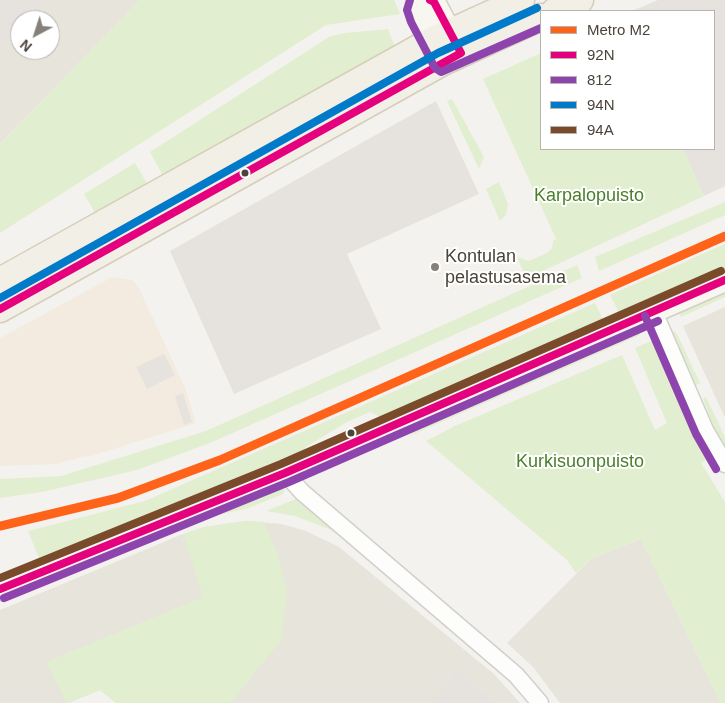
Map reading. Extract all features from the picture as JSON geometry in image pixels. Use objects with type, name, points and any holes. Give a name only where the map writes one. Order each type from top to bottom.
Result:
[{"type":"main road","points":[[0,309],[446,47],[521,0]]},
{"type":"main road","points":[[557,10],[580,0]]},
{"type":"main road","points":[[0,281],[446,47],[540,17]]},
{"type":"street","points":[[421,0],[417,10],[446,47]]},
{"type":"street","points":[[430,0],[434,2],[446,47]]},
{"type":"street","points":[[0,589],[285,473],[725,280]]},
{"type":"street","points":[[654,312],[705,430],[725,464]]},
{"type":"street","points":[[285,473],[302,492],[516,675],[540,703]]},
{"type":"shaded area","points":[[0,0],[140,0],[0,144]]},
{"type":"shaded area","points":[[3,0],[50,0],[40,10],[10,10],[10,40],[0,50],[0,3]]},
{"type":"shaded area","points":[[658,0],[725,0],[725,186],[704,196],[683,150],[715,150],[715,10],[634,10]]},
{"type":"shaded area","points":[[436,101],[479,194],[347,254],[381,329],[234,394],[170,251]]},
{"type":"shaded area","points":[[112,277],[132,280],[138,286],[186,390],[196,423],[88,457],[56,464],[0,466],[0,338]]},
{"type":"shaded area","points":[[725,307],[725,418],[683,326]]},
{"type":"shaded area","points":[[164,354],[175,375],[147,389],[136,367]]},
{"type":"shaded area","points":[[183,393],[192,422],[184,425],[175,396]]},
{"type":"shaded area","points":[[246,521],[282,524],[306,531],[339,547],[494,674],[520,703],[116,703],[100,690],[69,703],[0,703],[0,610],[183,534],[204,527]]},
{"type":"shaded area","points":[[641,539],[721,703],[560,703],[533,667],[507,643],[592,558]]},
{"type":"shaded area","points":[[458,669],[495,703],[434,703],[432,700]]},
{"type":"green space","points":[[140,0],[394,0],[400,14],[326,25],[0,233],[0,144]]},
{"type":"green space","points":[[388,29],[395,47],[163,176],[150,152],[329,37],[344,33]]},
{"type":"green space","name":"Karpalopuisto","points":[[540,53],[540,150],[683,150],[704,196],[530,277],[524,273],[517,257],[529,261],[547,253],[552,248],[553,241],[556,239],[483,79]]},
{"type":"green space","points":[[452,99],[484,157],[479,169],[447,101]]},
{"type":"green space","points":[[135,163],[148,185],[97,216],[84,194]]},
{"type":"green space","points":[[499,182],[508,204],[506,215],[500,221],[486,189]]},
{"type":"green space","points":[[725,202],[725,215],[599,271],[595,257]]},
{"type":"green space","points":[[725,244],[725,270],[621,317],[610,295]]},
{"type":"green space","points":[[577,265],[582,278],[210,443],[137,470],[42,492],[0,498],[0,479],[61,476],[206,431]]},
{"type":"green space","points":[[725,290],[725,297],[681,317],[678,311]]},
{"type":"green space","points":[[595,303],[605,324],[413,409],[380,417],[370,412],[347,422],[306,447],[298,457],[41,563],[28,531],[145,501]]},
{"type":"green space","points":[[638,329],[640,335],[407,437],[437,419]]},
{"type":"green space","points":[[674,331],[700,383],[696,385],[671,332]]},
{"type":"green space","name":"Kurkisuonpuisto","points":[[656,339],[699,435],[712,457],[701,463],[725,502],[725,703],[721,703],[641,539],[592,558],[576,573],[567,560],[426,441],[455,426],[622,355],[655,430],[667,423],[635,348]]},
{"type":"green space","points":[[706,397],[725,437],[725,446],[714,428],[703,399]]},
{"type":"green space","points":[[273,485],[283,488],[285,490],[283,494],[246,509],[221,514],[218,507]]},
{"type":"green space","points":[[298,498],[335,529],[334,531],[295,516],[266,511]]},
{"type":"green space","points":[[246,521],[264,522],[277,552],[287,591],[281,641],[230,703],[116,703],[100,690],[67,703],[46,662],[203,597],[183,534],[204,527]]},
{"type":"metro line","name":"M2","points":[[0,526],[118,498],[220,460],[725,236]]},
{"type":"transit line","name":"812","points":[[410,0],[407,10],[411,22],[435,68],[441,72],[540,28]]},
{"type":"transit line","name":"92N","points":[[0,309],[461,53],[434,2],[430,0]]},
{"type":"transit line","name":"94N","points":[[0,298],[438,53],[537,8]]},
{"type":"transit line","name":"94A","points":[[0,578],[281,464],[721,271]]},
{"type":"transit line","name":"92N","points":[[0,589],[285,473],[725,280]]},
{"type":"transit line","name":"812","points":[[645,316],[696,434],[716,469]]},
{"type":"transit line","name":"812","points":[[4,598],[289,482],[658,321]]},
{"type":"place","name":"Kontulan pelastusasema","points":[[435,267]]}]
